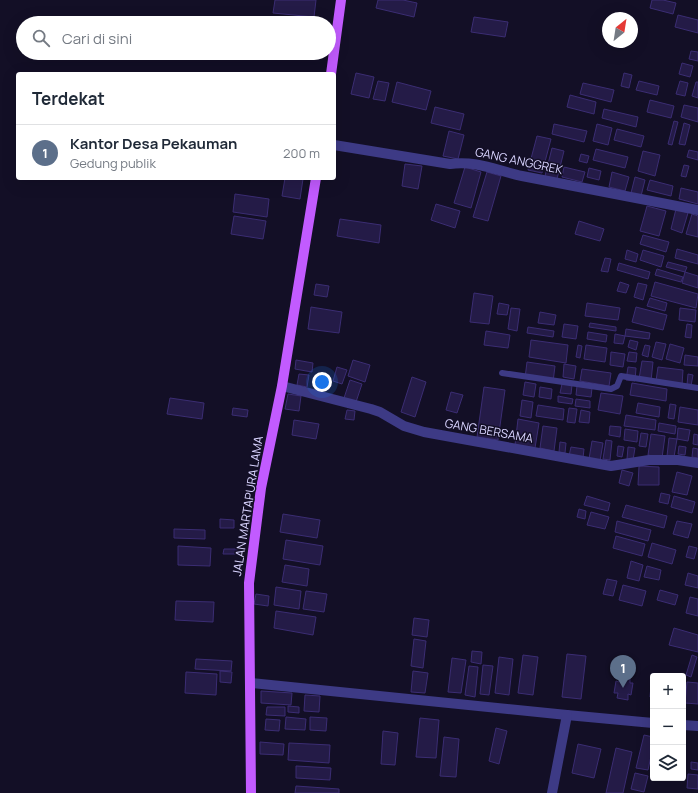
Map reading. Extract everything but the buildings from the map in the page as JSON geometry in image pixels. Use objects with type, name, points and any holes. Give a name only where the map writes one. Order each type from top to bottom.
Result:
[{"type":"main road","points":[[336,37],[341,0]]},
{"type":"main road","points":[[331,72],[333,60]]},
{"type":"main road","name":"JALAN MARTAPURA LAMA","points":[[251,793],[249,583],[261,488],[282,386],[316,180]]},
{"type":"street","name":"GANG ANGGREK","points":[[336,146],[450,164],[460,163],[482,165],[517,175],[698,210]]},
{"type":"street","name":"GANG BERSAMA","points":[[282,386],[371,409],[380,412],[404,426],[424,432],[611,466],[649,460],[678,460],[698,463]]},
{"type":"street","points":[[251,683],[650,723]]},
{"type":"street","points":[[552,793],[567,715]]},
{"type":"street","points":[[686,725],[698,726]]},
{"type":"lane","points":[[502,372],[611,389],[617,386],[621,376],[698,388]]},
{"type":"place","name":"Kantor Desa Pekauman","points":[[623,688]]}]
